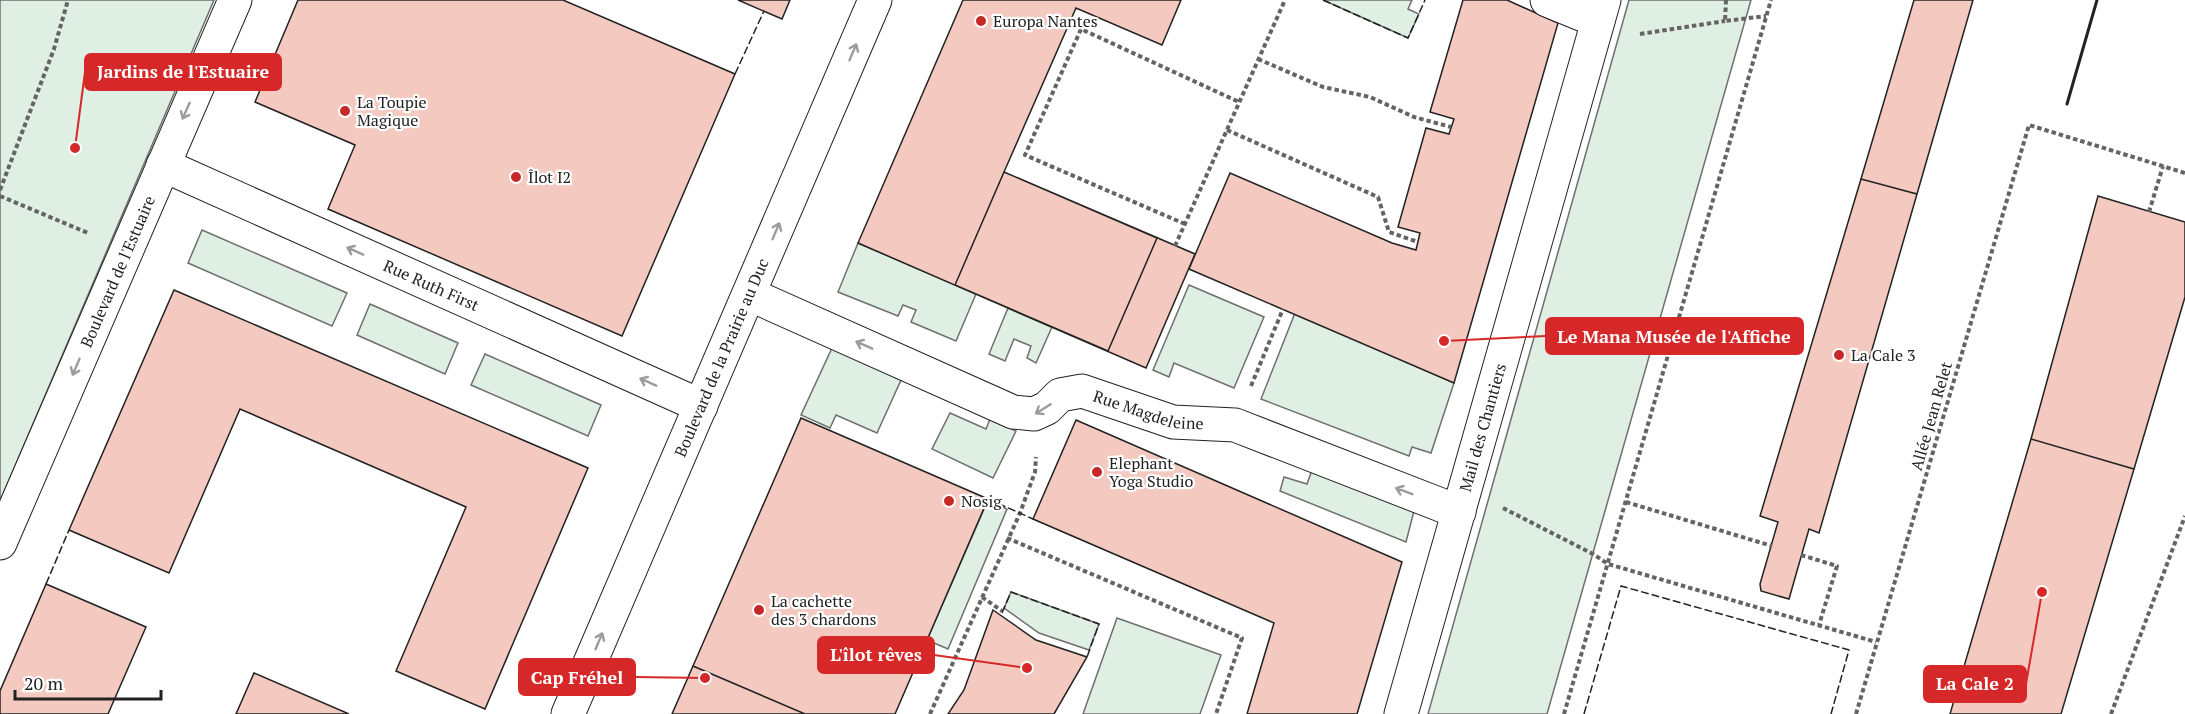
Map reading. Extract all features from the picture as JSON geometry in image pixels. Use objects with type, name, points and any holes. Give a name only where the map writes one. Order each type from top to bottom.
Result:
[{"type":"street","name":"Boulevard de l'Estuaire","points":[[0,543],[235,0]]},
{"type":"street","name":"Boulevard de la Prairie au Duc","points":[[568,714],[875,0]]},
{"type":"street","points":[[1547,0],[1599,21]]},
{"type":"street","name":"Mail des Chantiers","points":[[1401,714],[1599,21]]},
{"type":"street","name":"Rue Ruth First","points":[[163,165],[701,406]]},
{"type":"street","points":[[749,294],[1013,412],[1034,414]]},
{"type":"street","name":"Rue Magdeleine","points":[[1034,414],[1047,408],[1060,394],[1082,391],[1173,422],[1235,425],[1461,502]]},
{"type":"path","points":[[0,190],[54,49],[68,0]]},
{"type":"path","points":[[1175,246],[1285,0]]},
{"type":"path","points":[[1725,21],[1726,0]]},
{"type":"path","points":[[1564,714],[1771,0]]},
{"type":"path","points":[[1599,21],[1725,21],[1766,16]]},
{"type":"path","points":[[1185,224],[1025,155],[1081,29],[1239,102]]},
{"type":"path","points":[[1258,59],[1323,87],[1370,97],[1414,117],[1451,127]]},
{"type":"path","name":"Allée Jean Relet","points":[[1856,714],[2029,125],[2163,166]]},
{"type":"path","points":[[1227,130],[1378,197],[1389,232],[1418,242]]},
{"type":"path","points":[[2149,212],[2163,166],[2185,173]]},
{"type":"path","points":[[0,196],[99,237]]},
{"type":"path","points":[[1235,425],[1283,309]]},
{"type":"path","points":[[930,714],[1020,513],[1035,472],[1037,441],[1034,414]]},
{"type":"path","points":[[1461,502],[1488,501],[1593,554],[1608,564],[1876,642]]},
{"type":"path","points":[[1626,502],[1772,546]]},
{"type":"path","points":[[2111,714],[2185,516]]},
{"type":"path","points":[[1007,538],[1242,638],[1216,714]]},
{"type":"path","points":[[1801,555],[1837,566],[1819,625]]},
{"type":"path","points":[[982,597],[1002,611]]},
{"type":"green space","points":[[0,0],[214,0],[0,501]]},
{"type":"green space","points":[[1323,0],[1412,0],[1408,9],[1419,14],[1408,38]]},
{"type":"green space","points":[[1629,0],[1751,0],[1547,714],[1428,714]]},
{"type":"green space","points":[[202,230],[347,293],[332,326],[188,263]]},
{"type":"green space","points":[[858,243],[976,294],[956,341],[911,322],[916,310],[903,305],[898,316],[838,292]]},
{"type":"green space","points":[[1189,285],[1264,317],[1234,388],[1174,363],[1169,377],[1153,370]]},
{"type":"green space","points":[[370,304],[458,343],[445,374],[357,335]]},
{"type":"green space","points":[[1008,308],[1052,327],[1036,363],[1027,358],[1031,346],[1014,339],[1005,361],[989,354]]},
{"type":"green space","points":[[1295,313],[1454,383],[1431,453],[1412,447],[1409,456],[1261,399]]},
{"type":"green space","points":[[832,348],[901,380],[877,433],[836,415],[830,428],[801,415]]},
{"type":"green space","points":[[485,354],[601,405],[588,436],[471,385]]},
{"type":"green space","points":[[950,413],[986,429],[990,419],[1016,431],[993,478],[932,449]]},
{"type":"green space","points":[[1312,470],[1415,507],[1406,542],[1280,491],[1284,477],[1307,484]]},
{"type":"green space","points":[[988,500],[1007,509],[948,649],[927,640]]},
{"type":"green space","points":[[1011,592],[1099,624],[1089,650],[1039,633],[1004,608]]},
{"type":"green space","points":[[1117,618],[1221,655],[1200,714],[1083,714]]},
{"type":"building","name":"Îlot I2","points":[[298,0],[563,0],[735,74],[622,336],[328,209],[355,145],[255,102]]},
{"type":"building","points":[[738,0],[790,0],[782,19]]},
{"type":"building","points":[[963,0],[1181,0],[1162,45],[1076,8],[1004,172],[1195,254],[1146,368],[858,243]]},
{"type":"building","points":[[1463,0],[1507,0],[1558,23],[1454,383],[1189,269],[1230,173],[1392,243],[1416,250],[1420,233],[1398,227],[1426,128],[1449,134],[1454,119],[1430,112]]},
{"type":"building","points":[[1914,0],[1973,0],[1917,194],[1861,179]]},
{"type":"building","points":[[1004,172],[1157,238],[1108,351],[955,285]]},
{"type":"building","name":"La Cale 3","points":[[1861,179],[1917,194],[1819,533],[1809,529],[1789,599],[1761,591],[1760,584],[1778,522],[1760,516]]},
{"type":"building","points":[[2098,196],[2185,222],[2185,297],[2134,469],[2031,439]]},
{"type":"building","points":[[174,290],[588,468],[485,709],[396,671],[466,507],[240,409],[169,573],[69,530]]},
{"type":"building","points":[[801,418],[988,499],[895,714],[805,714],[693,666]]},
{"type":"building","points":[[1076,420],[1402,562],[1357,714],[1247,714],[1274,623],[1033,519]]},
{"type":"building","points":[[2031,439],[2134,469],[2061,714],[1950,714]]},
{"type":"building","points":[[46,584],[146,627],[108,714],[0,714],[0,691]]},
{"type":"building","points":[[993,610],[1036,640],[1087,657],[1054,714],[948,714],[964,690]]},
{"type":"building","points":[[693,666],[805,714],[672,714]]},
{"type":"building","points":[[254,673],[349,714],[236,714]]},
{"type":"fence","points":[[1323,0],[1408,38],[1425,0]]},
{"type":"fence","points":[[735,74],[764,11]]},
{"type":"fence","points":[[988,499],[1033,519]]},
{"type":"fence","points":[[46,584],[69,530]]},
{"type":"fence","points":[[1584,714],[1621,586],[1849,650],[1831,714]]},
{"type":"fence","points":[[1002,613],[1011,592],[1099,624],[1087,657]]},
{"type":"wall","points":[[2067,104],[2097,0]]},
{"type":"place","name":"Europa Nantes","points":[[981,21]]},
{"type":"place","name":"La Toupie Magique","points":[[345,111]]},
{"type":"place","name":"Jardins de l'Estuaire","points":[[75,148]]},
{"type":"place","name":"Îlot I2","points":[[516,177]]},
{"type":"place","name":"Le Mana Musée de l'Affiche","points":[[1444,341]]},
{"type":"place","name":"La Cale 3","points":[[1839,355]]},
{"type":"place","name":"Elephant Yoga Studio","points":[[1097,472]]},
{"type":"place","name":"Nosig","points":[[949,501]]},
{"type":"place","name":"La Cale 2","points":[[2042,592]]},
{"type":"place","name":"La cachette des 3 chardons","points":[[759,610]]},
{"type":"place","name":"L'îlot rêves","points":[[1027,668]]},
{"type":"place","name":"Cap Fréhel","points":[[705,678]]}]
